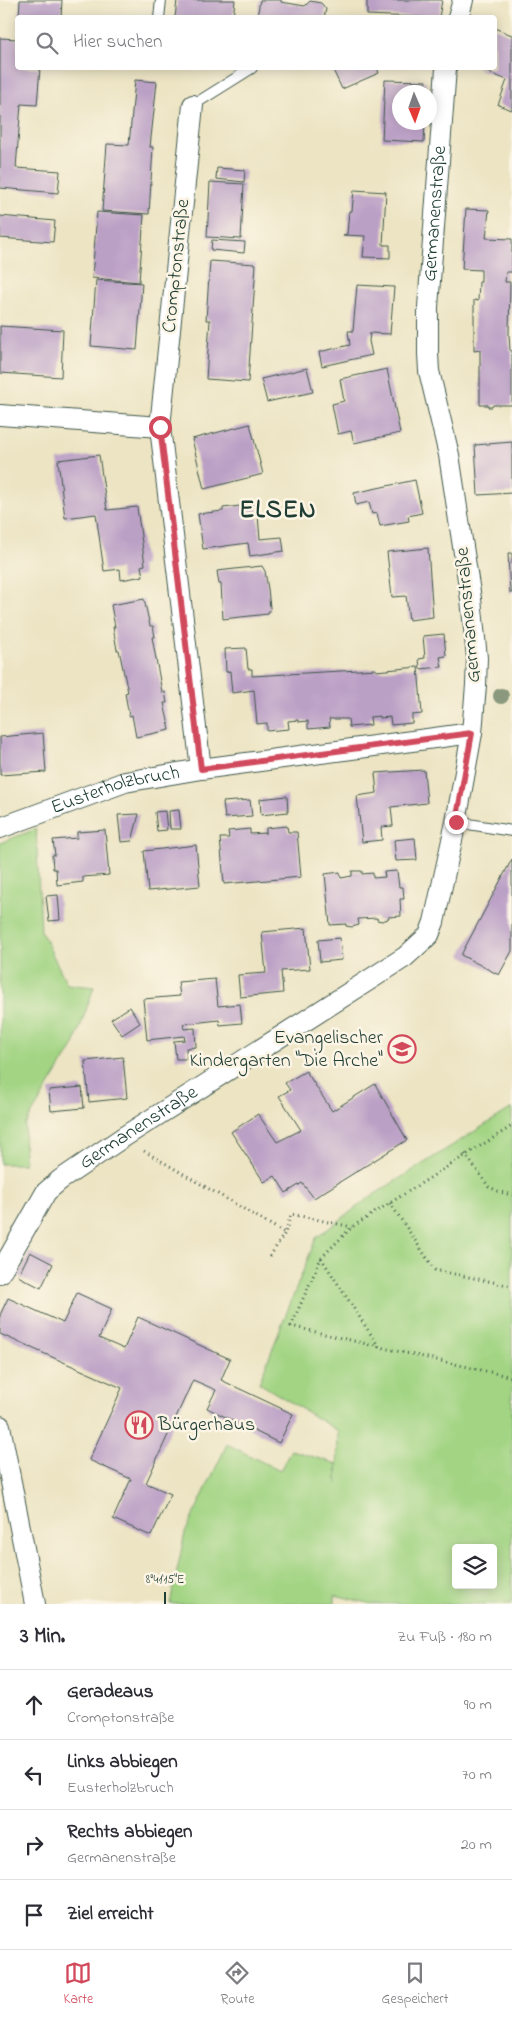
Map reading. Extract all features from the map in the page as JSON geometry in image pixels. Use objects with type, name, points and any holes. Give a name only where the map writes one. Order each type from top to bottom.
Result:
[{"type":"street","points":[[459,15],[463,0]]},
{"type":"street","name":"Germanenstraße","points":[[0,1273],[46,1192],[76,1168],[405,957],[429,935],[434,922],[456,822],[472,733],[475,713],[476,658],[471,599],[449,455],[430,371],[428,354],[428,306],[446,70]]},
{"type":"street","name":"Cromptonstraße","points":[[193,105],[160,427],[201,769]]},
{"type":"street","points":[[0,415],[160,427]]},
{"type":"street","name":"Eusterholzbruch","points":[[0,828],[125,782],[201,769],[472,733]]},
{"type":"street","points":[[0,1426],[35,1604]]},
{"type":"lane","points":[[158,15],[161,0]]},
{"type":"lane","points":[[193,105],[249,70]]},
{"type":"lane","points":[[456,822],[512,831]]},
{"type":"path","points":[[512,1126],[352,1227],[321,1258],[291,1326],[512,1377]]},
{"type":"path","points":[[122,1138],[285,1233]]},
{"type":"path","points":[[465,1154],[489,1187],[512,1195]]},
{"type":"path","points":[[390,1202],[435,1270],[512,1286]]},
{"type":"path","points":[[270,1256],[285,1233],[291,1214],[352,1227]]},
{"type":"path","points":[[321,1258],[379,1347]]},
{"type":"green space","points":[[36,829],[41,931],[67,984],[94,987],[74,1045],[25,1125],[24,1164],[0,1164],[0,843]]},
{"type":"green space","points":[[512,1108],[512,1604],[371,1604],[335,1595],[335,1604],[170,1604],[185,1533],[227,1444],[280,1471],[291,1450],[337,1464],[337,1484],[338,1431],[259,1383],[316,1238],[370,1197]]},
{"type":"building","points":[[20,0],[62,0],[61,15],[19,15]]},
{"type":"building","points":[[177,0],[235,0],[233,15],[175,15]]},
{"type":"building","points":[[260,0],[281,0],[281,2],[305,6],[310,1],[321,3],[326,9],[325,15],[260,15],[258,12]]},
{"type":"building","points":[[367,0],[442,0],[440,15],[367,15]]},
{"type":"building","points":[[497,29],[512,35],[512,110],[498,105],[507,80],[482,70],[497,70]]},
{"type":"building","points":[[0,38],[15,39],[15,70],[40,70],[37,105],[21,104],[16,168],[60,171],[58,193],[0,188]]},
{"type":"building","points":[[333,70],[378,70],[379,73],[342,89]]},
{"type":"building","points":[[135,80],[157,82],[150,147],[153,147],[149,214],[102,211],[107,144],[129,145]]},
{"type":"building","points":[[385,80],[426,81],[426,85],[392,85],[392,130],[425,130],[424,142],[382,140]]},
{"type":"building","points":[[217,168],[245,170],[244,182],[216,179]]},
{"type":"building","points":[[210,182],[244,184],[241,239],[207,237]]},
{"type":"building","points":[[354,190],[386,192],[383,245],[390,245],[390,258],[363,257],[365,236],[343,235],[347,234],[349,211],[352,211]]},
{"type":"building","points":[[466,209],[489,210],[486,238],[512,239],[512,272],[506,272],[505,282],[510,282],[509,334],[510,350],[512,351],[512,405],[493,405],[488,407],[488,405],[480,405],[480,350],[474,351],[474,300],[478,301],[481,270],[462,269]]},
{"type":"building","points":[[97,212],[144,215],[139,282],[92,278]]},
{"type":"building","points":[[0,216],[55,221],[53,242],[0,238]]},
{"type":"building","points":[[212,240],[245,242],[244,253],[211,250]]},
{"type":"building","points":[[210,261],[256,264],[248,382],[206,379],[210,320],[206,320]]},
{"type":"building","points":[[96,280],[142,283],[137,350],[91,346]]},
{"type":"building","points":[[357,285],[394,287],[390,334],[370,333],[369,341],[372,355],[322,366],[319,352],[350,345],[348,331],[353,331]]},
{"type":"building","points":[[0,326],[63,330],[61,377],[0,373]]},
{"type":"building","points":[[307,368],[313,392],[267,402],[261,379]]},
{"type":"building","points":[[387,369],[400,433],[354,443],[351,431],[338,434],[332,404],[344,401],[340,379]]},
{"type":"building","points":[[250,424],[263,474],[204,489],[192,439]]},
{"type":"building","points":[[512,442],[512,493],[478,495],[475,445]]},
{"type":"building","points":[[99,455],[107,510],[137,507],[145,565],[141,566],[143,576],[121,580],[120,569],[104,571],[96,514],[65,518],[58,460]]},
{"type":"building","points":[[415,480],[422,513],[408,516],[409,521],[380,526],[377,513],[372,514],[369,502],[356,505],[354,493]]},
{"type":"building","points":[[257,504],[260,539],[282,537],[284,551],[250,556],[248,543],[203,549],[198,514],[223,511],[223,508]]},
{"type":"building","points":[[428,548],[433,617],[409,620],[406,596],[392,597],[387,552]]},
{"type":"building","points":[[508,553],[512,553],[512,593],[510,593]]},
{"type":"building","points":[[262,566],[265,571],[268,589],[270,608],[268,614],[223,619],[221,584],[219,584],[217,571]]},
{"type":"building","points":[[144,599],[150,626],[153,626],[155,637],[152,637],[162,692],[165,692],[167,703],[164,703],[170,730],[136,737],[132,715],[129,716],[125,693],[128,692],[119,650],[117,650],[111,605]]},
{"type":"building","points":[[444,634],[446,656],[440,657],[442,667],[420,669],[419,659],[425,658],[423,636]]},
{"type":"building","points":[[246,648],[248,669],[252,669],[252,676],[376,669],[376,671],[418,667],[422,714],[412,715],[412,723],[391,725],[390,717],[380,718],[380,716],[370,717],[371,725],[349,727],[348,719],[329,719],[330,727],[308,729],[308,721],[298,722],[298,720],[288,721],[289,729],[267,731],[267,723],[257,724],[254,690],[232,693],[230,671],[226,672],[225,649]]},
{"type":"building","points":[[43,733],[46,772],[0,775],[0,737]]},
{"type":"building","points":[[424,770],[427,803],[391,807],[393,826],[381,827],[382,840],[362,842],[357,796],[377,793],[375,773]]},
{"type":"building","points":[[287,796],[288,812],[261,815],[260,799]]},
{"type":"building","points":[[250,800],[252,816],[225,818],[223,802]]},
{"type":"building","points":[[179,810],[181,829],[170,829],[169,811]]},
{"type":"building","points":[[165,811],[167,830],[157,831],[155,812]]},
{"type":"building","points":[[139,814],[132,841],[121,842],[118,815]]},
{"type":"building","points":[[287,826],[288,832],[297,832],[301,877],[224,884],[220,838],[229,838],[228,831],[250,829],[250,834],[266,833],[266,828]]},
{"type":"building","points":[[105,830],[109,875],[83,877],[83,882],[57,885],[56,869],[53,869],[52,855],[55,855],[53,840],[77,838],[77,832]]},
{"type":"building","points":[[415,838],[417,860],[396,861],[394,840]]},
{"type":"building","points":[[196,845],[200,886],[148,891],[144,851]]},
{"type":"building","points":[[512,859],[512,951],[499,975],[461,955]]},
{"type":"building","points":[[352,871],[362,871],[362,874],[373,873],[373,878],[385,877],[384,872],[397,871],[399,887],[403,887],[404,899],[400,899],[401,916],[388,917],[388,919],[382,921],[377,920],[377,918],[358,919],[359,925],[352,927],[346,926],[346,924],[330,925],[325,874],[340,872],[341,878],[352,876]]},
{"type":"building","points":[[58,895],[60,920],[49,921],[46,896]]},
{"type":"building","points":[[306,928],[310,969],[281,971],[283,993],[240,997],[238,975],[266,973],[262,932]]},
{"type":"building","points":[[340,938],[342,960],[320,962],[318,940]]},
{"type":"building","points":[[215,979],[218,1006],[240,1004],[242,1023],[220,1025],[219,1020],[183,1024],[184,1029],[195,1028],[196,1047],[186,1048],[187,1059],[176,1059],[174,1041],[185,1040],[184,1036],[147,1040],[143,999],[180,996],[178,982]]},
{"type":"building","points":[[130,1007],[140,1023],[122,1035],[111,1019]]},
{"type":"building","points":[[123,1057],[127,1098],[89,1102],[85,1061]]},
{"type":"building","points":[[306,1071],[332,1111],[375,1084],[407,1140],[314,1198],[302,1183],[286,1193],[275,1176],[264,1182],[231,1132],[258,1114],[277,1142],[301,1130],[279,1096],[290,1090],[285,1083]]},
{"type":"building","points":[[82,1087],[84,1108],[51,1111],[49,1090]]},
{"type":"building","points":[[30,1252],[53,1264],[41,1288],[18,1276]]},
{"type":"building","name":"Bürgerhaus","points":[[77,1293],[112,1309],[99,1338],[124,1349],[138,1317],[230,1359],[221,1380],[293,1414],[279,1443],[207,1408],[216,1390],[193,1380],[146,1483],[171,1494],[151,1536],[113,1519],[131,1479],[89,1460],[122,1388],[0,1334],[0,1315],[8,1298],[63,1323]]},
{"type":"place","name":"Evangelischer Kindergarten \"Die Arche\"","points":[[402,1049]]},
{"type":"place","name":"Bürgerhaus","points":[[139,1425]]},
{"type":"district","name":"ELSEN","points":[[278,511]]},
{"type":"route","points":[[160,427],[201,769],[472,733],[456,822]]}]
